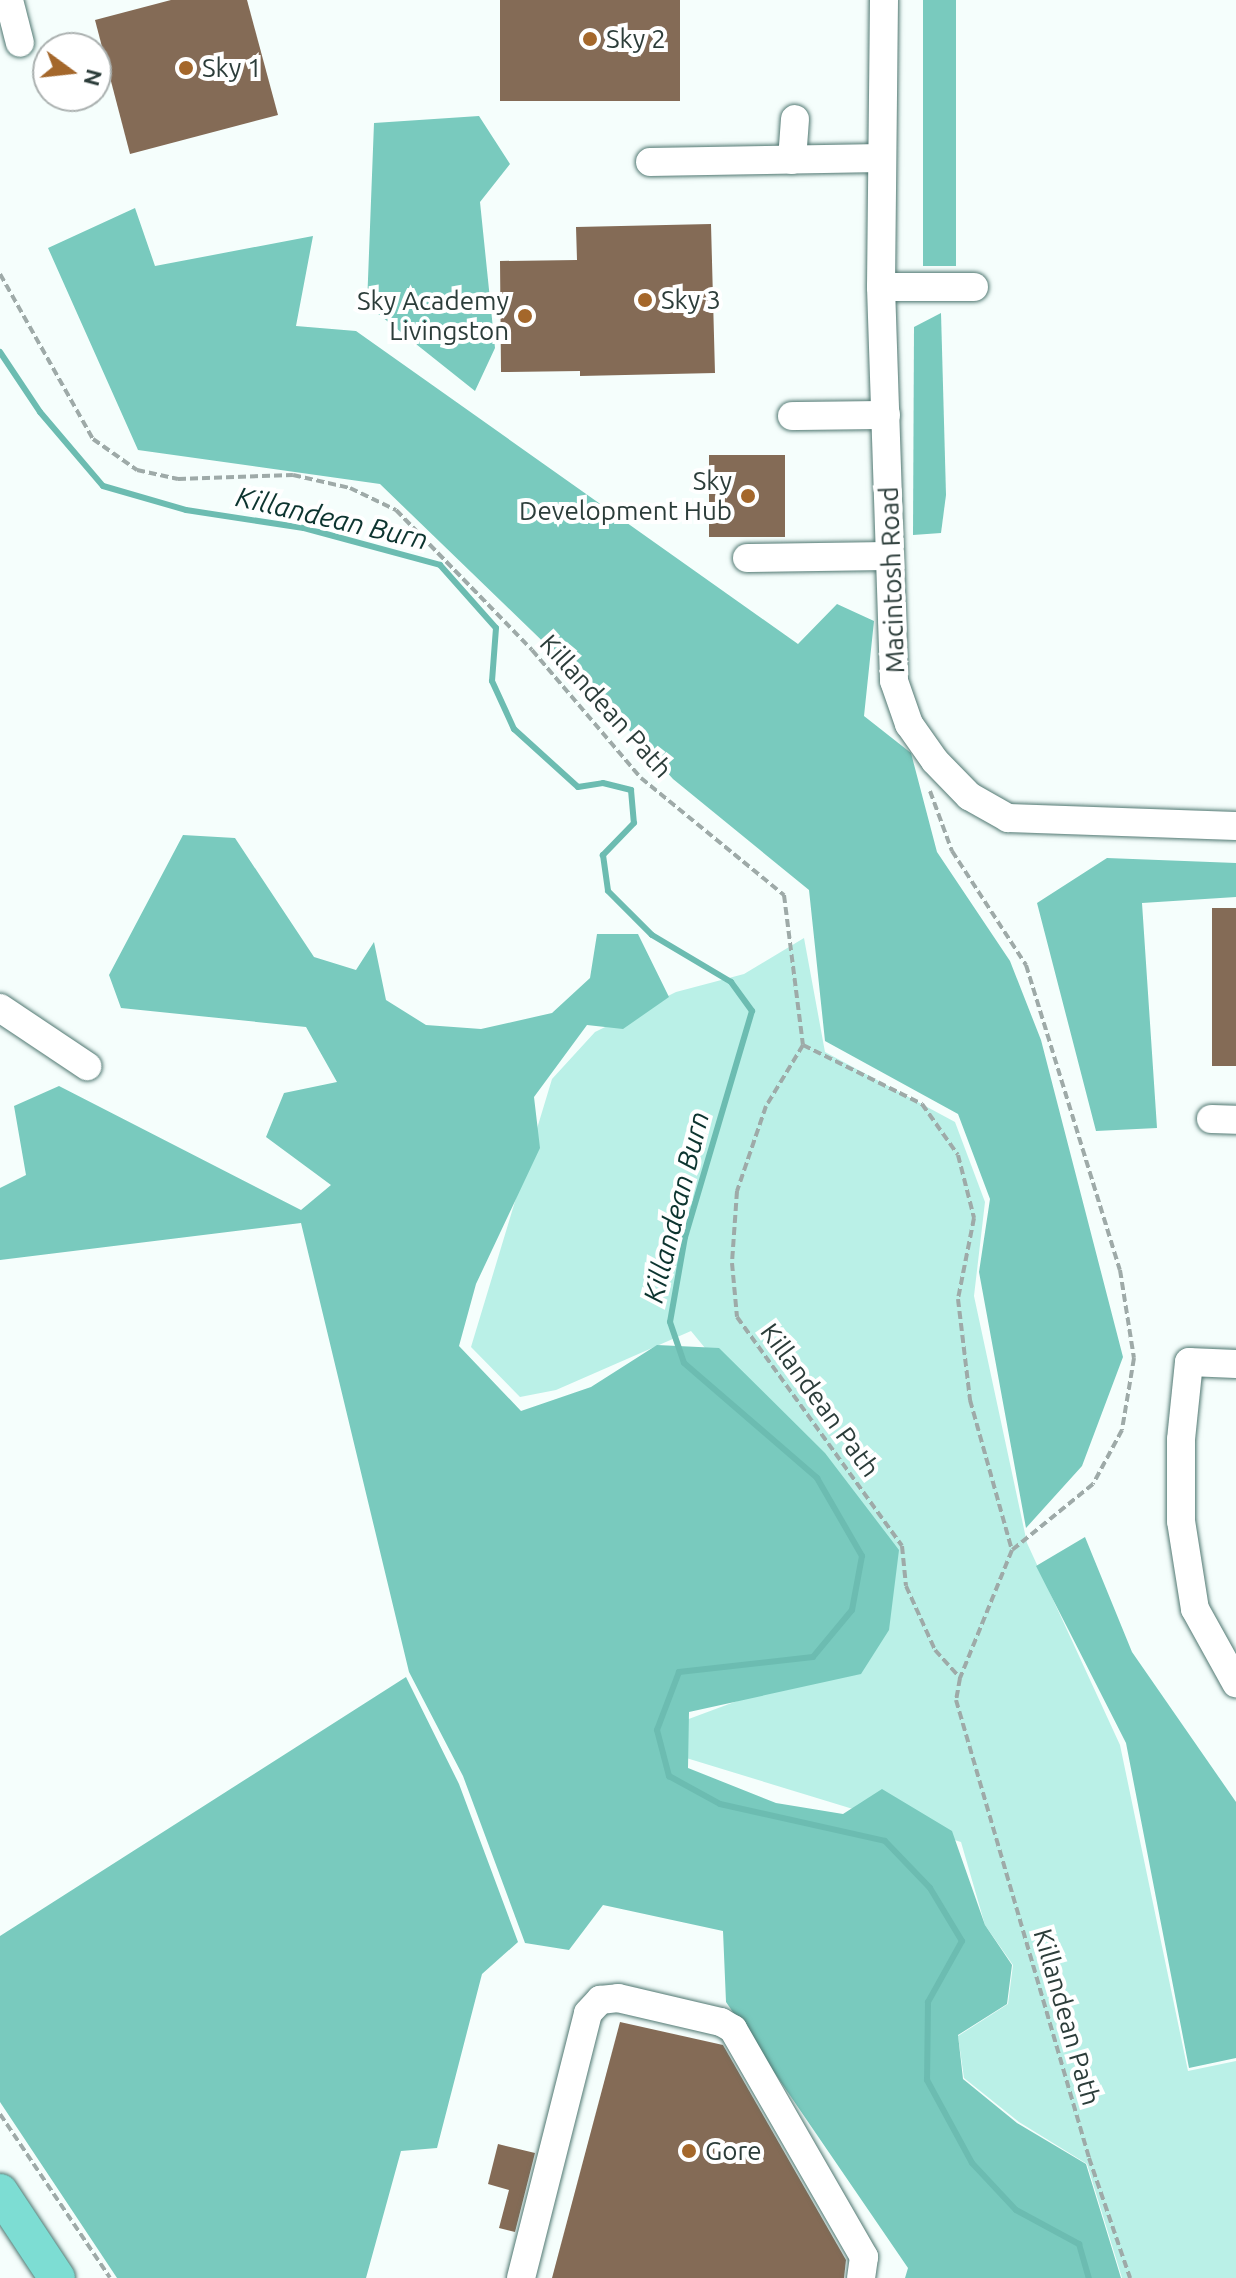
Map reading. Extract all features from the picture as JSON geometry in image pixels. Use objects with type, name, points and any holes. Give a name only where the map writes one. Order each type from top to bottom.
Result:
[{"type":"main road","points":[[0,2192],[57,2278]]},
{"type":"street","points":[[9,0],[20,43]]},
{"type":"street","name":"Macintosh Road","points":[[884,0],[881,287],[894,681],[909,724],[935,761],[969,796],[1008,818],[1236,826]]},
{"type":"street","points":[[792,160],[795,119]]},
{"type":"street","points":[[650,162],[882,158]]},
{"type":"street","points":[[881,287],[974,287]]},
{"type":"street","points":[[792,416],[886,415]]},
{"type":"street","points":[[747,558],[890,556]]},
{"type":"street","points":[[0,1008],[87,1066]]},
{"type":"street","points":[[1236,1364],[1189,1362],[1181,1440],[1181,1521],[1195,1609],[1236,1683]]},
{"type":"street","points":[[521,2278],[588,2013],[600,2000],[618,1998],[721,2022],[733,2029],[864,2257],[861,2278]]},
{"type":"path","name":"Killandean Path","points":[[0,274],[93,439],[137,470],[178,479],[293,475],[350,488],[396,510],[532,650],[641,778],[784,895],[803,1045],[766,1106],[737,1191],[732,1263],[737,1317],[902,1546],[906,1586],[935,1650],[960,1678],[956,1700],[1084,2143],[1130,2278]]},
{"type":"path","points":[[935,761],[925,776],[952,851],[1026,965],[1120,1270],[1134,1358],[1122,1430],[1093,1484],[1012,1550],[960,1678]]},
{"type":"path","points":[[803,1045],[922,1104],[958,1155],[974,1218],[958,1299],[970,1400],[1012,1550]]},
{"type":"path","points":[[0,2114],[110,2278]]},
{"type":"green space","points":[[923,0],[956,0],[956,266],[923,266]]},
{"type":"green space","points":[[479,116],[510,164],[480,202],[495,348],[475,391],[367,305],[374,123]]},
{"type":"green space","points":[[135,208],[155,266],[313,236],[296,326],[356,331],[798,644],[837,604],[874,621],[864,716],[911,753],[937,852],[1010,961],[1041,1040],[1123,1357],[1082,1466],[1026,1528],[979,1272],[990,1199],[958,1114],[825,1041],[809,890],[673,779],[595,692],[380,484],[138,450],[48,248]]},
{"type":"green space","points":[[941,313],[946,495],[941,533],[913,535],[914,327]]},
{"type":"green space","points":[[183,835],[235,838],[314,957],[356,970],[374,942],[386,1000],[426,1025],[481,1029],[552,1013],[590,978],[597,934],[638,934],[669,997],[623,1029],[587,1025],[534,1097],[540,1148],[476,1284],[459,1346],[521,1411],[591,1387],[657,1345],[719,1348],[825,1453],[899,1550],[889,1630],[861,1674],[689,1712],[688,1768],[776,1803],[843,1814],[882,1789],[952,1831],[985,1925],[1012,1965],[1007,2004],[958,2035],[963,2079],[1017,2123],[1086,2164],[1121,2278],[905,2278],[908,2268],[726,2002],[723,1931],[603,1905],[569,1950],[525,1943],[463,1776],[409,1672],[301,1223],[0,1260],[0,1188],[26,1175],[14,1106],[59,1086],[301,1210],[331,1185],[266,1137],[284,1093],[337,1082],[306,1027],[121,1008],[109,975]]},
{"type":"green space","points":[[1107,858],[1236,863],[1236,897],[1142,903],[1157,1128],[1096,1131],[1037,903]]},
{"type":"green space","points":[[804,938],[825,1052],[955,1122],[985,1202],[974,1296],[1027,1543],[1120,1745],[1188,2071],[1236,2061],[1236,2278],[1122,2278],[1087,2164],[1019,2122],[964,2078],[958,2036],[1008,2004],[1013,1965],[985,1925],[961,1842],[683,1757],[686,1720],[834,1665],[876,1555],[691,1331],[556,1390],[520,1397],[471,1347],[552,1079],[595,1032],[676,992],[744,974]]},
{"type":"green space","points":[[1085,1537],[1132,1652],[1236,1802],[1236,2058],[1189,2068],[1126,1743],[1036,1566]]},
{"type":"green space","points":[[406,1677],[459,1784],[518,1942],[482,1974],[437,2148],[401,2151],[366,2278],[117,2278],[0,2102],[0,1936]]},
{"type":"building","name":"Sky 1","points":[[171,0],[247,0],[278,115],[130,154],[112,85],[112,32],[98,32],[95,20]]},
{"type":"building","name":"Sky 2","points":[[500,0],[680,0],[680,101],[500,101]]},
{"type":"building","name":"Sky 3","points":[[711,224],[715,373],[580,376],[580,371],[501,372],[500,261],[577,260],[576,227]]},
{"type":"building","name":"Sky Development Hub","points":[[709,455],[785,455],[785,537],[709,537]]},
{"type":"building","points":[[1212,908],[1236,908],[1236,1066],[1212,1066]]},
{"type":"building","name":"Gore","points":[[620,2022],[723,2045],[846,2260],[844,2278],[552,2278]]},
{"type":"building","points":[[498,2144],[535,2153],[515,2232],[499,2228],[509,2190],[488,2184]]},
{"type":"waterway","name":"Killandean Burn","points":[[0,352],[40,412],[103,486],[186,510],[304,528],[440,565],[496,628],[492,681],[514,729],[578,787],[603,783],[631,790],[634,823],[603,855],[608,891],[652,935],[731,982],[752,1011],[685,1237],[670,1322],[684,1363],[817,1478],[862,1556],[852,1610],[813,1657],[679,1672],[657,1730],[669,1776],[720,1804],[885,1841],[930,1888],[962,1941],[928,2002],[927,2080],[972,2163],[1016,2210],[1079,2244],[1089,2278]]},
{"type":"place","name":"Sky 2","points":[[590,39]]},
{"type":"place","name":"Sky 1","points":[[186,68]]},
{"type":"place","name":"Sky 3","points":[[645,300]]},
{"type":"place","name":"Sky Academy Livingston","points":[[525,316]]},
{"type":"place","name":"Sky Development Hub","points":[[748,496]]},
{"type":"place","name":"Gore","points":[[689,2151]]}]
